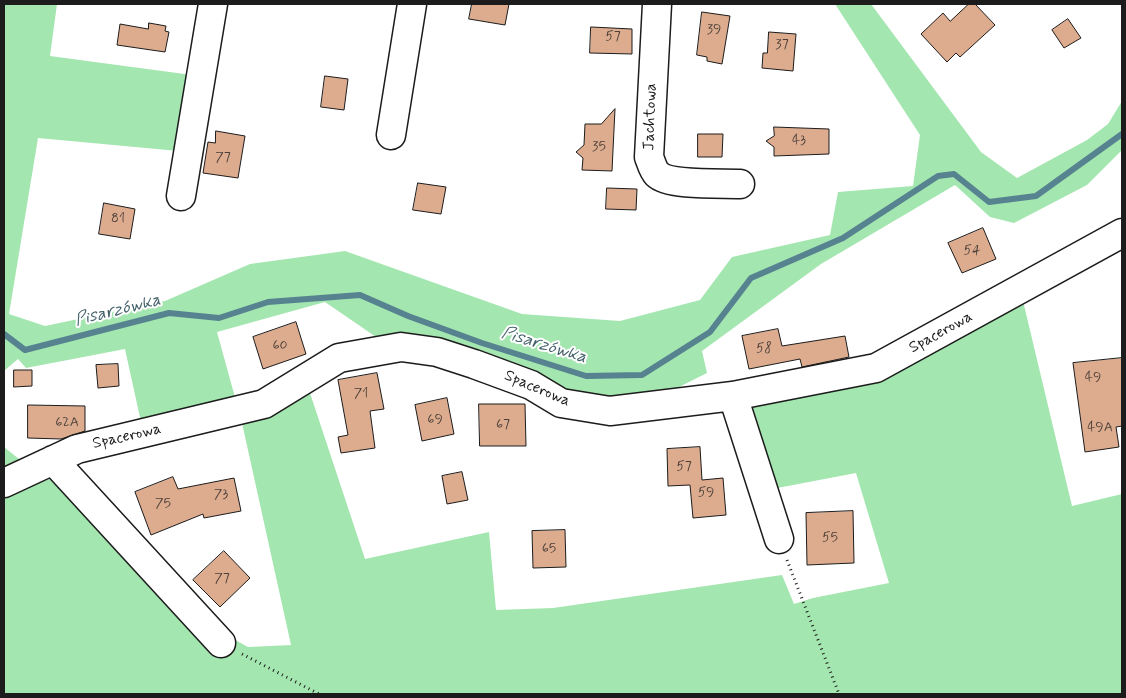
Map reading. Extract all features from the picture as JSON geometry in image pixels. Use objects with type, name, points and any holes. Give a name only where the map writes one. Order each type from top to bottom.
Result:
[{"type":"street","points":[[181,196],[213,4]]},
{"type":"street","points":[[392,135],[412,4]]},
{"type":"street","name":"Jachtowa","points":[[657,4],[649,156],[652,166],[658,175],[670,181],[740,184]]},
{"type":"street","name":"Spacerowa","points":[[4,483],[77,449],[264,404],[339,358],[401,348],[437,352],[531,385],[561,403],[610,411],[732,396],[876,368],[1122,233]]},
{"type":"street","points":[[732,396],[779,539]]},
{"type":"street","points":[[53,460],[221,643]]},
{"type":"path","points":[[779,539],[839,694]]},
{"type":"path","points":[[221,643],[319,694]]},
{"type":"green space","points":[[4,4],[57,4],[50,56],[192,75],[178,151],[38,138],[9,314],[45,326],[165,301],[250,264],[345,251],[522,314],[620,321],[700,300],[732,257],[830,235],[838,192],[913,186],[920,135],[835,4],[871,4],[981,152],[1017,178],[1087,140],[1108,124],[1122,101],[1122,150],[1087,185],[1014,223],[990,217],[955,185],[821,264],[702,351],[707,373],[671,391],[600,400],[379,339],[325,302],[217,332],[236,401],[141,422],[125,349],[26,368],[18,359],[4,371]]},
{"type":"green space","points":[[1023,301],[1072,506],[1122,494],[1122,694],[4,694],[4,496],[55,477],[219,631],[248,647],[291,645],[242,423],[309,390],[365,559],[489,532],[496,610],[553,608],[782,575],[794,604],[813,598],[889,583],[856,473],[772,489],[746,405]]},
{"type":"green space","points":[[4,447],[24,463],[4,472]]},
{"type":"building","points":[[472,4],[509,4],[505,25],[469,19]]},
{"type":"building","points":[[969,4],[975,4],[995,25],[960,57],[956,53],[947,62],[921,34],[943,13],[950,21]]},
{"type":"building","points":[[702,12],[730,16],[722,64],[707,61],[707,57],[697,55]]},
{"type":"building","points":[[1068,19],[1081,38],[1064,48],[1052,30]]},
{"type":"building","points":[[149,23],[166,26],[165,31],[169,32],[165,52],[117,45],[120,24],[148,29]]},
{"type":"building","points":[[591,27],[632,29],[632,54],[590,53]]},
{"type":"building","points":[[769,32],[796,34],[793,71],[762,68],[763,53],[767,53]]},
{"type":"building","points":[[325,76],[348,79],[344,110],[321,107]]},
{"type":"building","points":[[615,109],[612,171],[582,170],[583,158],[576,152],[584,145],[585,124],[601,124]]},
{"type":"building","points":[[774,127],[829,129],[829,154],[774,156],[774,147],[766,141],[774,136]]},
{"type":"building","points":[[216,131],[245,136],[238,178],[203,173],[208,142],[215,143]]},
{"type":"building","points":[[698,134],[723,134],[722,157],[698,157]]},
{"type":"building","points":[[418,183],[446,187],[441,214],[413,210]]},
{"type":"building","points":[[607,188],[637,189],[636,210],[606,209]]},
{"type":"building","points":[[104,203],[135,209],[130,239],[99,234]]},
{"type":"building","points":[[983,228],[996,259],[962,273],[948,243]]},
{"type":"building","points":[[296,322],[306,354],[263,369],[253,337]]},
{"type":"building","points":[[778,329],[782,346],[845,336],[849,357],[802,367],[800,359],[749,369],[742,336]]},
{"type":"building","points":[[1122,358],[1122,426],[1116,427],[1119,447],[1085,452],[1073,363]]},
{"type":"building","points":[[118,364],[119,386],[98,388],[96,365]]},
{"type":"building","points":[[14,370],[32,370],[32,386],[14,387]]},
{"type":"building","points":[[377,373],[384,409],[370,411],[375,448],[341,453],[338,437],[348,435],[338,380]]},
{"type":"building","points":[[447,398],[454,434],[422,441],[415,405]]},
{"type":"building","points":[[479,404],[525,404],[526,446],[480,446]]},
{"type":"building","points":[[28,405],[85,406],[85,431],[61,439],[28,438]]},
{"type":"building","points":[[700,447],[702,480],[723,478],[726,515],[693,518],[690,485],[668,486],[667,449]]},
{"type":"building","points":[[462,472],[468,500],[447,504],[442,476]]},
{"type":"building","points":[[173,477],[178,489],[234,478],[241,511],[204,518],[203,514],[151,535],[135,492]]},
{"type":"building","points":[[853,511],[854,563],[807,565],[806,513]]},
{"type":"building","points":[[565,530],[566,567],[533,568],[532,531]]},
{"type":"building","points":[[224,551],[250,578],[220,607],[193,580]]},
{"type":"waterway","name":"Pisarzówka","points":[[4,334],[25,350],[169,313],[219,318],[268,302],[360,295],[408,316],[482,343],[586,376],[642,375],[710,332],[751,278],[843,238],[938,176],[954,174],[989,202],[1036,196],[1122,134]]}]
